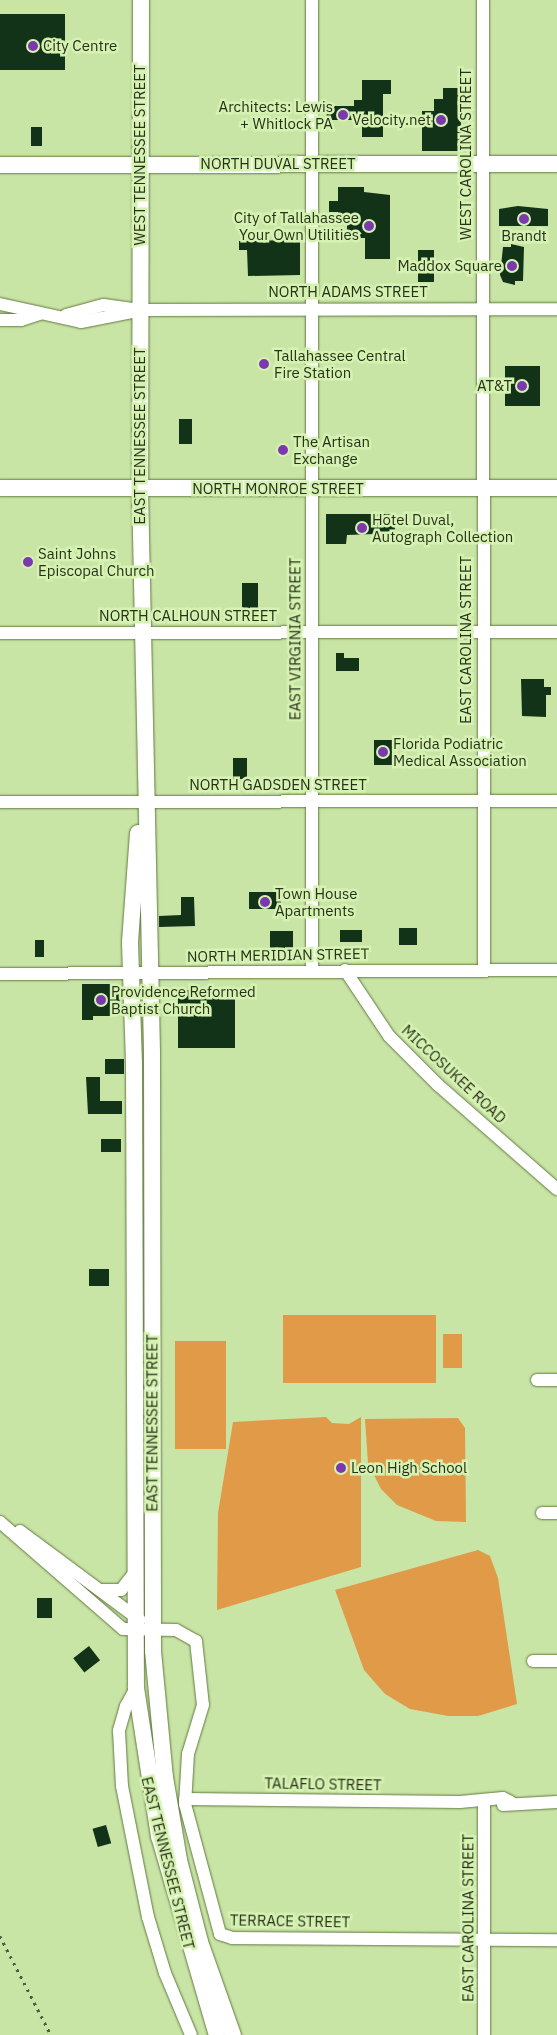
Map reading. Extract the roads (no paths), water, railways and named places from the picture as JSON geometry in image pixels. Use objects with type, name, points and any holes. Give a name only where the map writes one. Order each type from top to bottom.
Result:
[{"type":"main road","name":"WEST TENNESSEE STREET","points":[[140,310],[141,0]]},
{"type":"main road","name":"NORTH DUVAL STREET","points":[[0,165],[557,164]]},
{"type":"main road","name":"EAST TENNESSEE STREET","points":[[140,310],[142,632],[152,1122],[152,1629],[161,1744],[176,1844],[200,1942],[234,2035]]},
{"type":"main road","name":"NORTH MONROE STREET","points":[[0,488],[557,488]]},
{"type":"main road","name":"EAST TENNESSEE STREET","points":[[146,802],[133,871],[130,974],[134,1122],[134,1632],[136,1688],[159,1836],[217,2035]]},
{"type":"main road","points":[[134,1122],[152,1122]]},
{"type":"main road","points":[[134,1317],[152,1318]]},
{"type":"street","name":"EAST VIRGINIA STREET","points":[[312,0],[312,971]]},
{"type":"street","name":"WEST CAROLINA STREET","points":[[481,309],[483,0]]},
{"type":"street","name":"NORTH ADAMS STREET","points":[[0,304],[40,314],[66,316],[81,322],[95,321],[140,310],[312,308],[557,309]]},
{"type":"street","name":"EAST CAROLINA STREET","points":[[481,309],[484,970]]},
{"type":"street","name":"NORTH ADAMS STREET","points":[[0,320],[21,320],[40,314]]},
{"type":"street","name":"NORTH CALHOUN STREET","points":[[0,633],[557,632]]},
{"type":"street","name":"NORTH GADSDEN STREET","points":[[0,802],[557,801]]},
{"type":"street","name":"NORTH MERIDIAN STREET","points":[[0,974],[148,974],[345,970],[557,970]]},
{"type":"street","name":"MICCOSUKEE ROAD","points":[[345,970],[389,1036],[438,1085],[557,1189]]},
{"type":"street","points":[[537,1380],[557,1380]]},
{"type":"street","points":[[542,1513],[557,1513]]},
{"type":"street","points":[[0,1517],[152,1629]]},
{"type":"street","points":[[0,1522],[115,1624],[134,1632],[152,1629]]},
{"type":"street","points":[[101,1590],[124,1588],[135,1572]]},
{"type":"street","name":"TERRACE STREET","points":[[152,1629],[189,1635],[199,1653],[202,1709],[188,1754],[185,1799],[216,1926],[222,1936],[557,1940]]},
{"type":"street","points":[[533,1660],[557,1661]]},
{"type":"street","name":"EAST TENNESSEE STREET","points":[[136,1688],[126,1706],[119,1731],[122,1786],[148,1917],[165,1973],[191,2035]]},
{"type":"street","name":"TALAFLO STREET","points":[[185,1799],[460,1802],[484,1805],[503,1798],[511,1802],[557,1802]]},
{"type":"street","name":"EAST CAROLINA STREET","points":[[484,1805],[484,2035]]},
{"type":"railway","points":[[0,1936],[51,2035]]},
{"type":"place","name":"City Centre","points":[[33,46]]},
{"type":"place","name":"Architects: Lewis + Whitlock PA","points":[[343,115]]},
{"type":"place","name":"Velocity.net","points":[[441,120]]},
{"type":"place","name":"Brandt","points":[[524,219]]},
{"type":"place","name":"City of Tallahassee Your Own Utilities","points":[[369,226]]},
{"type":"place","name":"Maddox Square","points":[[512,266]]},
{"type":"place","name":"Tallahassee Central Fire Station","points":[[264,364]]},
{"type":"place","name":"AT&T","points":[[522,386]]},
{"type":"place","name":"The Artisan Exchange","points":[[283,450]]},
{"type":"place","name":"Hotel Duval, Autograph Collection","points":[[362,528]]},
{"type":"place","name":"Saint Johns Episcopal Church","points":[[28,562]]},
{"type":"place","name":"Florida Podiatric Medical Association","points":[[383,752]]},
{"type":"place","name":"Town House Apartments","points":[[265,902]]},
{"type":"place","name":"Providence Reformed Baptist Church","points":[[101,1000]]},
{"type":"place","name":"Leon High School","points":[[341,1468]]}]
